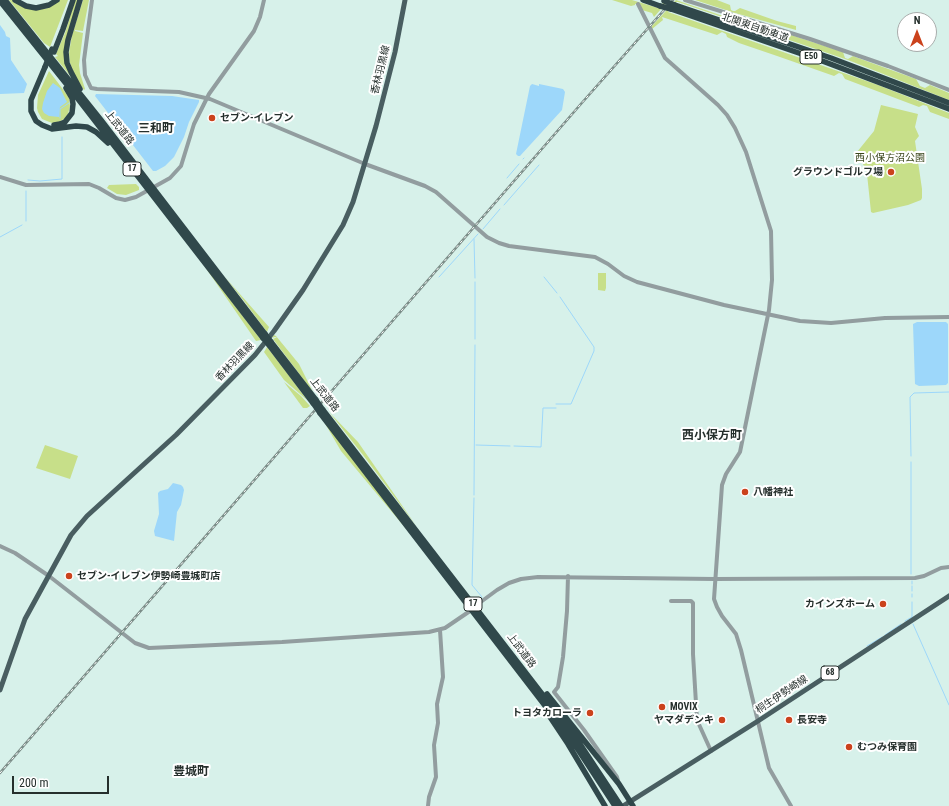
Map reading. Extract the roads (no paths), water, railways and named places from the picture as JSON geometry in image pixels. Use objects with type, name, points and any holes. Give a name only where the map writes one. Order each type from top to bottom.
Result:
[{"type":"highway","name":"上武道路","points":[[5,0],[101,120],[151,189],[314,402],[576,738],[618,805]]},
{"type":"highway","points":[[15,0],[26,6],[36,8],[46,6],[57,0]]},
{"type":"highway","points":[[37,46],[51,69],[72,98],[72,113],[65,122],[57,125],[44,123],[39,119],[34,110],[36,94],[46,68],[53,51],[71,0]]},
{"type":"highway","points":[[80,0],[66,52],[72,76],[101,120]]},
{"type":"highway","name":"北関東自動車道","points":[[643,0],[662,2],[949,109]]},
{"type":"highway","name":"上武道路","points":[[0,1],[37,46],[131,168],[151,189]]},
{"type":"highway","name":"北関東自動車道","points":[[673,7],[831,58],[949,103]]},
{"type":"highway","points":[[46,68],[31,100],[31,111],[36,121],[48,128],[59,129],[80,126],[92,129],[106,141],[131,168]]},
{"type":"highway","points":[[517,664],[563,714],[619,784],[631,804]]},
{"type":"highway","points":[[517,664],[568,744],[605,806]]},
{"type":"main road","name":"香林羽黒線","points":[[0,690],[25,619],[77,526],[176,435],[260,349],[303,290],[343,225],[353,202],[365,164],[395,52],[405,0]]},
{"type":"main road","name":"桐生伊勢崎線","points":[[618,805],[631,804],[949,596]]},
{"type":"street","points":[[92,0],[84,60],[86,75],[91,88],[169,92],[207,98],[365,164],[423,185],[433,190],[487,237],[496,242],[509,246],[594,257],[608,264],[624,276],[637,282],[724,305],[800,321],[825,324],[885,318],[949,317]]},
{"type":"street","points":[[0,177],[26,185],[88,184],[121,200],[132,199],[173,175],[181,166],[194,124],[214,85],[254,31],[260,17],[264,0]]},
{"type":"street","points":[[685,0],[810,38],[949,90]]},
{"type":"street","points":[[638,4],[665,58],[718,105],[731,121],[742,141],[771,230],[772,280],[768,314],[740,452],[726,474],[722,485],[715,579],[715,602],[722,616],[736,634],[769,768],[792,806]]},
{"type":"street","points":[[0,546],[11,550],[49,576],[136,643],[150,648],[390,636],[440,630],[470,611]]},
{"type":"street","points":[[478,604],[503,586],[521,579],[538,576],[715,579],[915,578],[924,576],[941,568],[949,567]]},
{"type":"street","points":[[568,576],[563,657],[558,687],[554,692],[568,708],[617,777],[619,784]]},
{"type":"street","points":[[671,601],[691,601],[693,603],[693,654],[697,720],[711,751]]},
{"type":"street","points":[[428,806],[429,797],[436,777],[434,745],[438,723],[437,704],[443,677],[440,630]]},
{"type":"water","points":[[0,25],[6,36],[10,38],[11,60],[27,84],[24,93],[0,94]]},
{"type":"water","points":[[53,83],[60,88],[67,102],[60,107],[59,117],[49,116],[44,113],[42,109],[47,91]]},
{"type":"water","points":[[532,84],[563,89],[565,92],[562,110],[520,156],[518,156],[516,154],[530,86]]},
{"type":"water","points":[[96,94],[172,96],[199,100],[199,102],[174,157],[165,166],[153,171],[95,96]]},
{"type":"water","points":[[917,322],[946,322],[948,324],[948,383],[946,385],[919,386],[915,384],[913,324]]},
{"type":"water","points":[[173,483],[181,485],[184,490],[181,505],[177,512],[174,541],[155,536],[154,531],[159,514],[158,493],[168,489]]},
{"type":"waterway","points":[[60,118],[60,109],[69,103]]},
{"type":"waterway","points":[[28,180],[40,181],[62,179],[62,137]]},
{"type":"waterway","points":[[507,178],[519,164]]},
{"type":"waterway","points":[[504,205],[539,165]]},
{"type":"waterway","points":[[26,191],[26,221]]},
{"type":"waterway","points":[[483,229],[500,209]]},
{"type":"waterway","points":[[0,237],[22,225]]},
{"type":"waterway","points":[[439,277],[478,234]]},
{"type":"waterway","points":[[474,239],[475,278]]},
{"type":"waterway","points":[[544,277],[557,293]]},
{"type":"waterway","points":[[475,282],[475,339]]},
{"type":"waterway","points":[[556,404],[571,404],[594,351],[594,347],[560,297]]},
{"type":"waterway","points":[[474,495],[475,345]]},
{"type":"waterway","points":[[911,456],[910,397],[914,393],[949,392]]},
{"type":"waterway","points":[[514,446],[541,447],[543,408],[556,408]]},
{"type":"waterway","points":[[476,445],[510,446]]},
{"type":"waterway","points":[[911,462],[911,574]]},
{"type":"waterway","points":[[474,498],[472,585],[482,597]]},
{"type":"waterway","points":[[912,586],[912,591]]},
{"type":"waterway","points":[[905,621],[912,617],[912,602]]},
{"type":"waterway","points":[[885,635],[901,624]]},
{"type":"waterway","points":[[913,624],[949,705]]},
{"type":"waterway","points":[[867,646],[882,637]]},
{"type":"railway","points":[[0,773],[673,0]]},
{"type":"place","name":"セブン-イレブン","points":[[212,118]]},
{"type":"place","name":"グラウンドゴルフ場","points":[[891,172]]},
{"type":"place","name":"八幡神社","points":[[745,492]]},
{"type":"place","name":"セブン-イレブン伊勢崎豊城町店","points":[[69,576]]},
{"type":"place","name":"カインズホーム","points":[[883,604]]},
{"type":"place","name":"MOVIX","points":[[662,707]]},
{"type":"place","name":"トヨタカローラ","points":[[590,713]]},
{"type":"place","name":"ヤマダデンキ","points":[[722,720]]},
{"type":"place","name":"長安寺","points":[[789,720]]},
{"type":"place","name":"むつみ保育園","points":[[849,747]]},
{"type":"district","name":"三和町","points":[[156,129]]},
{"type":"district","name":"西小保方町","points":[[712,436]]},
{"type":"district","name":"豊城町","points":[[191,772]]},
{"type":"park label","name":"西小保方沼公園","points":[[890,158]]}]
